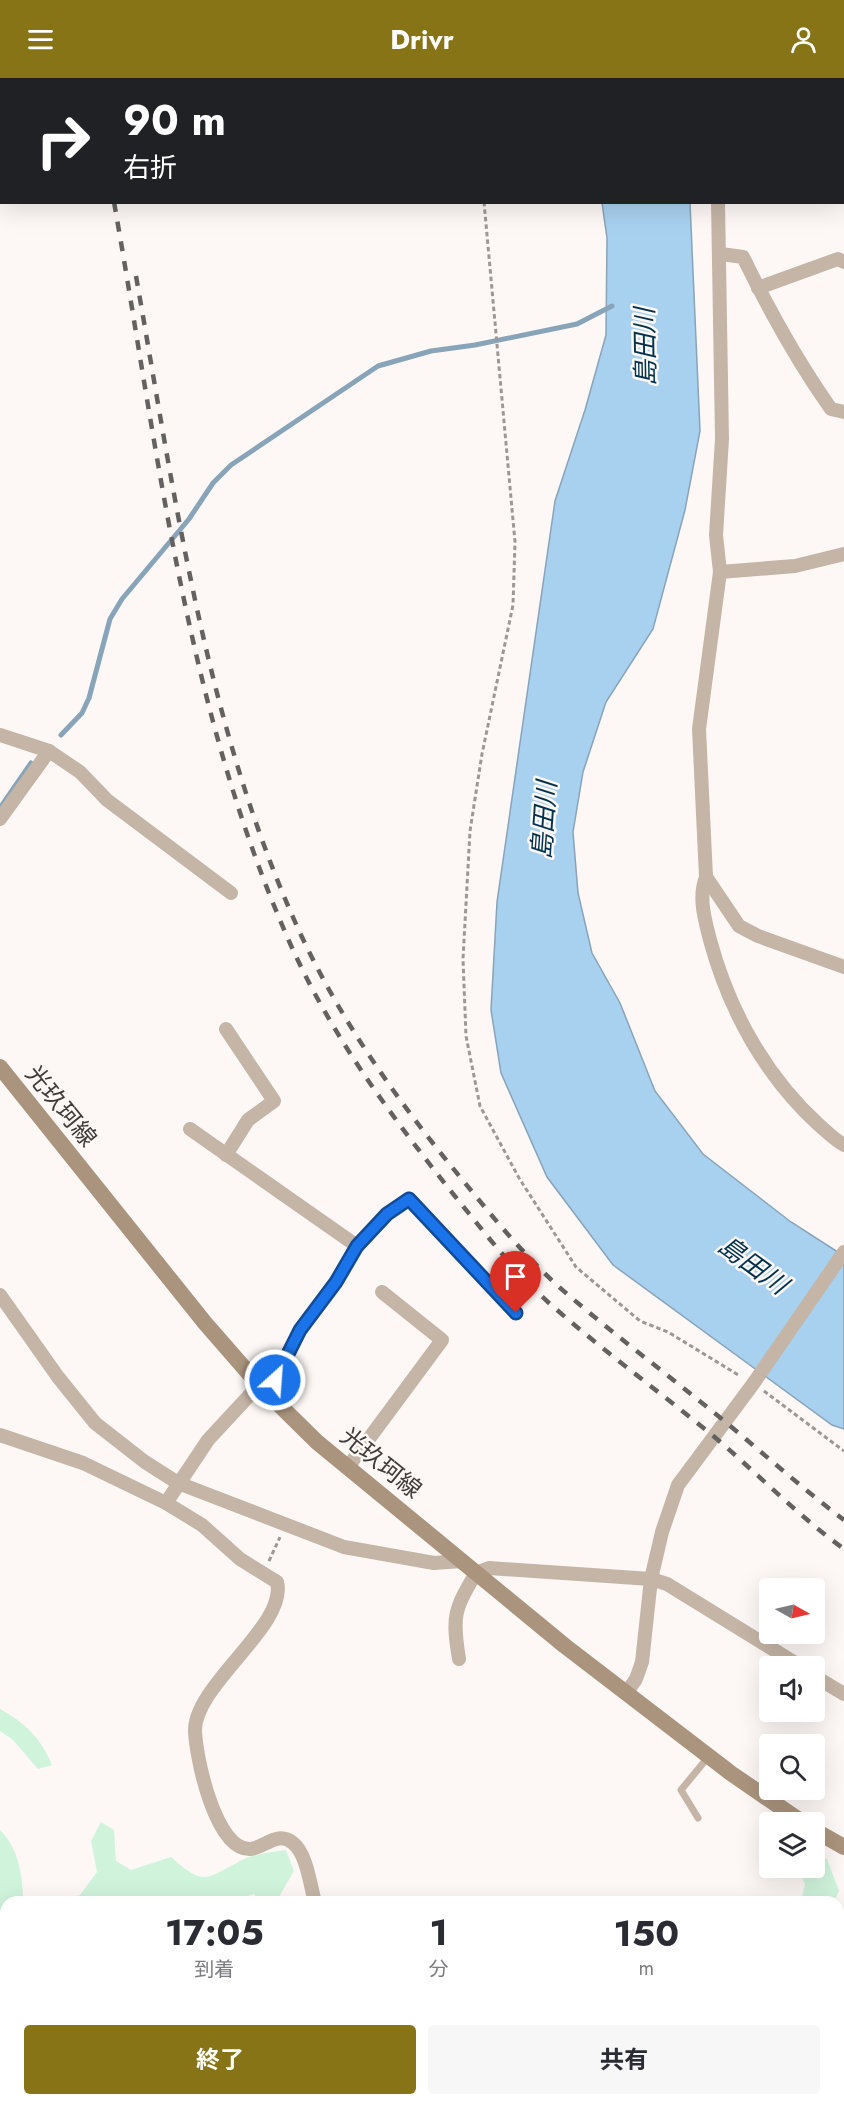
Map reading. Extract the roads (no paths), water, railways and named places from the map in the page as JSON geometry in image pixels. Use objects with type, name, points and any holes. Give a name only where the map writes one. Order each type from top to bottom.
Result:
[{"type":"main road","name":"光玖珂線","points":[[0,1067],[205,1323],[263,1388],[318,1442],[565,1646],[709,1756],[788,1812]]},
{"type":"main road","points":[[825,1836],[844,1847]]},
{"type":"street","points":[[718,204],[721,254],[718,320],[722,439],[717,535],[720,572],[699,729],[706,877],[701,889],[705,921],[718,969],[731,1002],[754,1047],[802,1110],[844,1145]]},
{"type":"street","points":[[721,254],[743,257],[805,372],[831,410],[844,412]]},
{"type":"street","points":[[758,288],[838,259],[844,262]]},
{"type":"street","points":[[720,572],[795,566],[844,554]]},
{"type":"street","points":[[0,735],[49,751],[80,772],[107,800],[231,893]]},
{"type":"street","points":[[0,819],[49,751]]},
{"type":"street","points":[[706,877],[739,926],[758,936],[844,967]]},
{"type":"street","points":[[226,1029],[274,1101],[248,1120],[226,1155]]},
{"type":"street","points":[[190,1129],[357,1246]]},
{"type":"street","points":[[166,1503],[208,1440],[263,1388],[275,1380],[300,1330],[336,1282],[357,1246],[387,1214],[409,1199],[516,1313]]},
{"type":"street","points":[[627,1692],[636,1679],[642,1662],[651,1579],[662,1532],[678,1485],[753,1384],[844,1252]]},
{"type":"street","points":[[348,1467],[442,1340],[382,1292]]},
{"type":"street","points":[[0,1295],[58,1377],[95,1423],[145,1462],[178,1483],[344,1547],[378,1555],[434,1563],[462,1561]]},
{"type":"street","points":[[0,1435],[83,1463],[166,1503],[202,1525],[240,1559],[277,1582],[279,1590],[262,1628],[222,1675],[197,1716],[196,1747],[211,1808],[230,1838],[243,1847],[251,1849],[272,1839],[285,1838],[295,1844],[302,1858],[313,1896]]},
{"type":"street","points":[[459,1659],[453,1623],[456,1612],[476,1573],[489,1568],[651,1579],[668,1584],[784,1656]]},
{"type":"street","points":[[825,1683],[844,1694]]},
{"type":"lane","points":[[698,1818],[681,1790],[709,1756]]},
{"type":"water","name":"島田川","points":[[602,204],[690,204],[700,431],[685,510],[653,629],[606,702],[583,772],[573,832],[578,893],[592,953],[620,1003],[655,1091],[703,1154],[791,1222],[844,1256],[844,1429],[832,1425],[613,1265],[547,1177],[501,1073],[491,1010],[497,902],[555,501],[585,410],[606,335],[607,238]]},
{"type":"waterway","points":[[61,735],[82,713],[89,698],[110,619],[122,599],[189,519],[213,483],[231,465],[378,366],[431,351],[475,345],[577,324],[612,306]]},
{"type":"waterway","points":[[0,808],[31,763]]},
{"type":"railway","points":[[114,204],[179,578],[200,670],[224,762],[254,853],[289,941],[323,1009],[363,1073],[407,1135],[524,1278],[569,1320],[711,1434],[826,1536],[844,1549]]},
{"type":"railway","points":[[136,276],[180,527],[217,694],[268,857],[301,935],[335,1001],[396,1095],[489,1212],[539,1268],[585,1309],[844,1520]]}]
